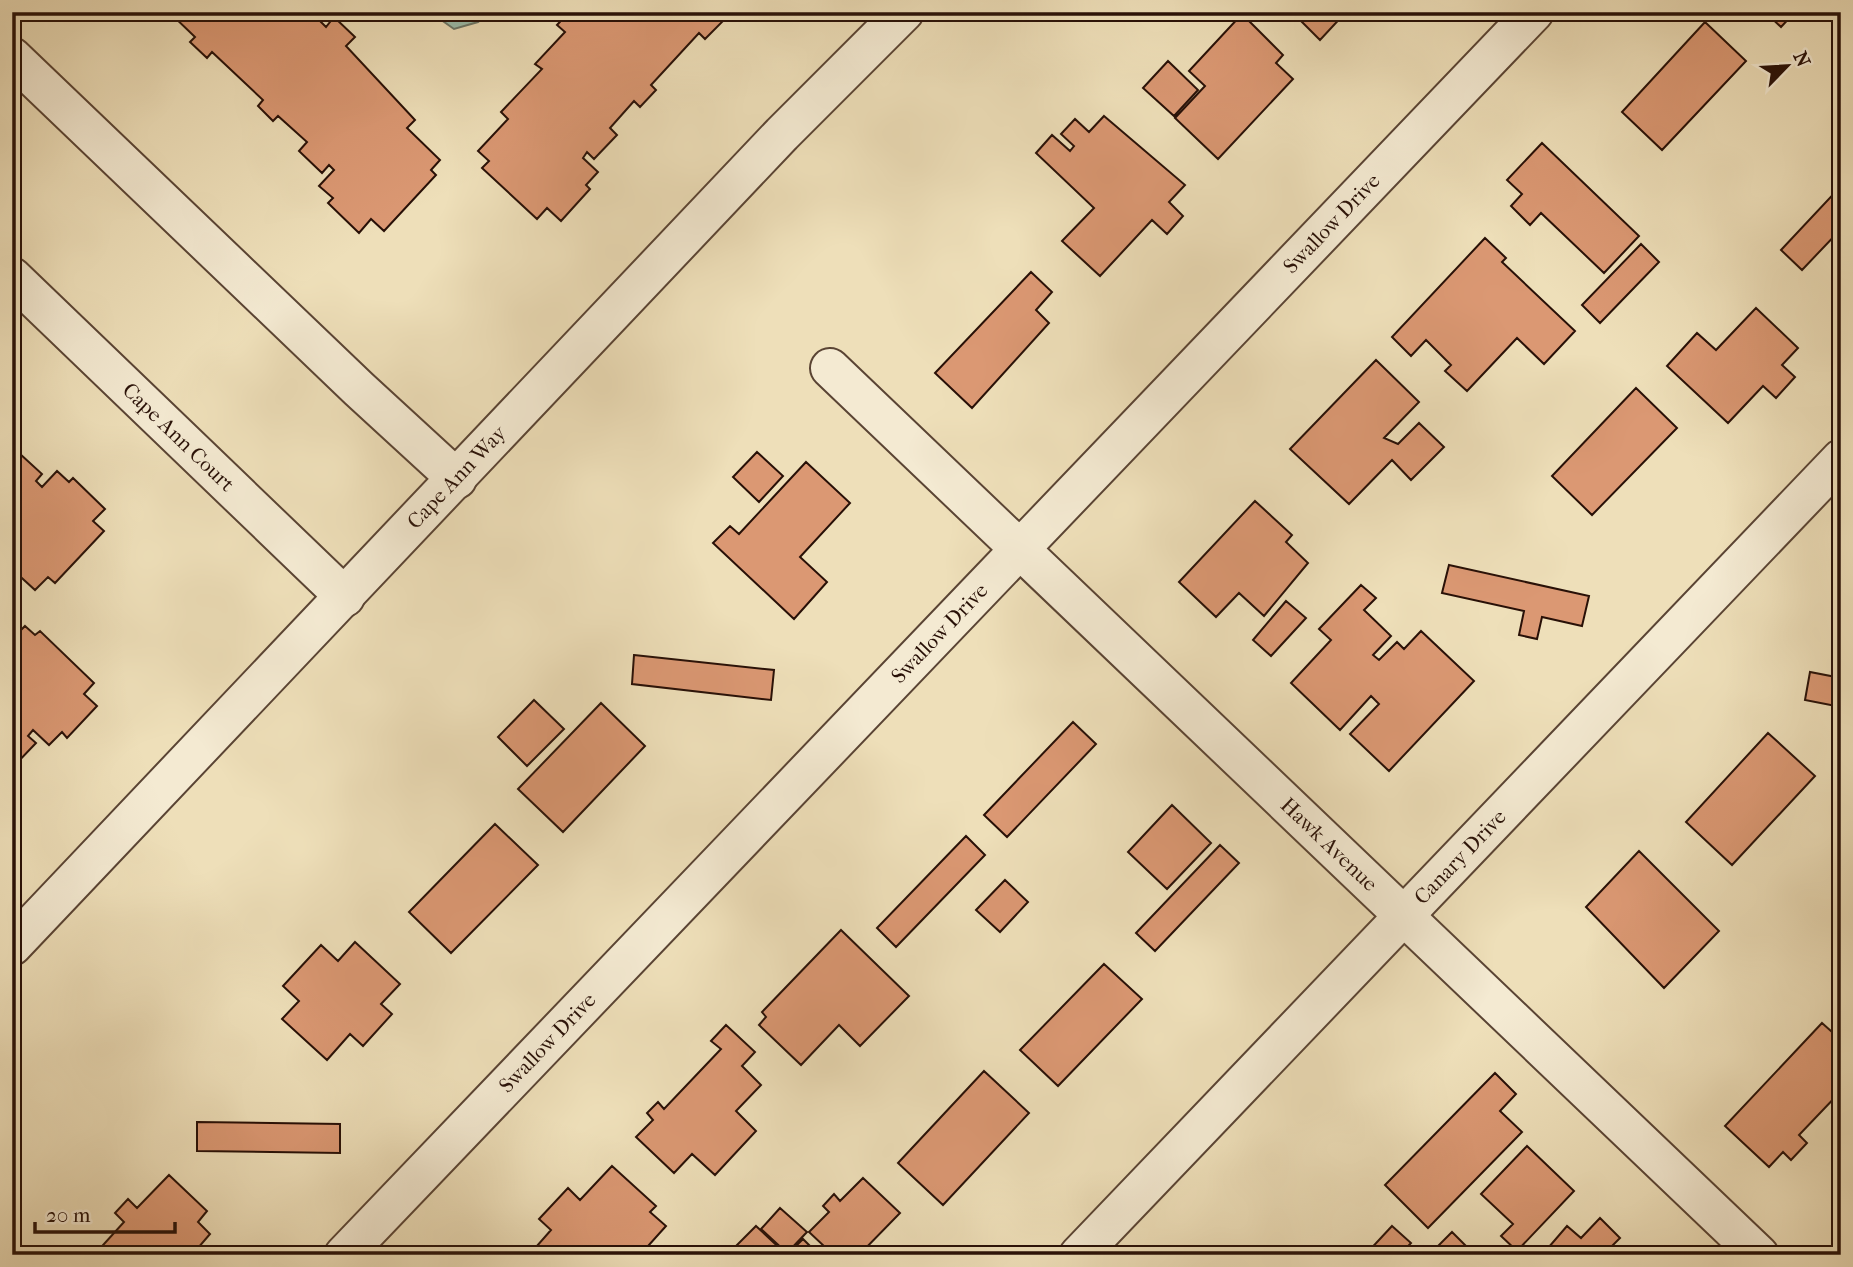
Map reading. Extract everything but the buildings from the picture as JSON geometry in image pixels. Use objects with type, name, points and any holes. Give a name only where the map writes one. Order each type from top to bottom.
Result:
[{"type":"street","name":"Cape Ann Way","points":[[12,946],[782,134],[904,12]]},
{"type":"street","name":"Swallow Drive","points":[[344,1255],[1534,12]]},
{"type":"street","points":[[12,57],[359,390],[457,479]]},
{"type":"street","name":"Cape Ann Court","points":[[12,277],[345,597]]},
{"type":"street","name":"Hawk Avenue","points":[[830,368],[1759,1255]]},
{"type":"street","name":"Canary Drive","points":[[1079,1255],[1841,459]]},
{"type":"shaded area","points":[[430,12],[490,12],[478,22],[454,29]]}]
